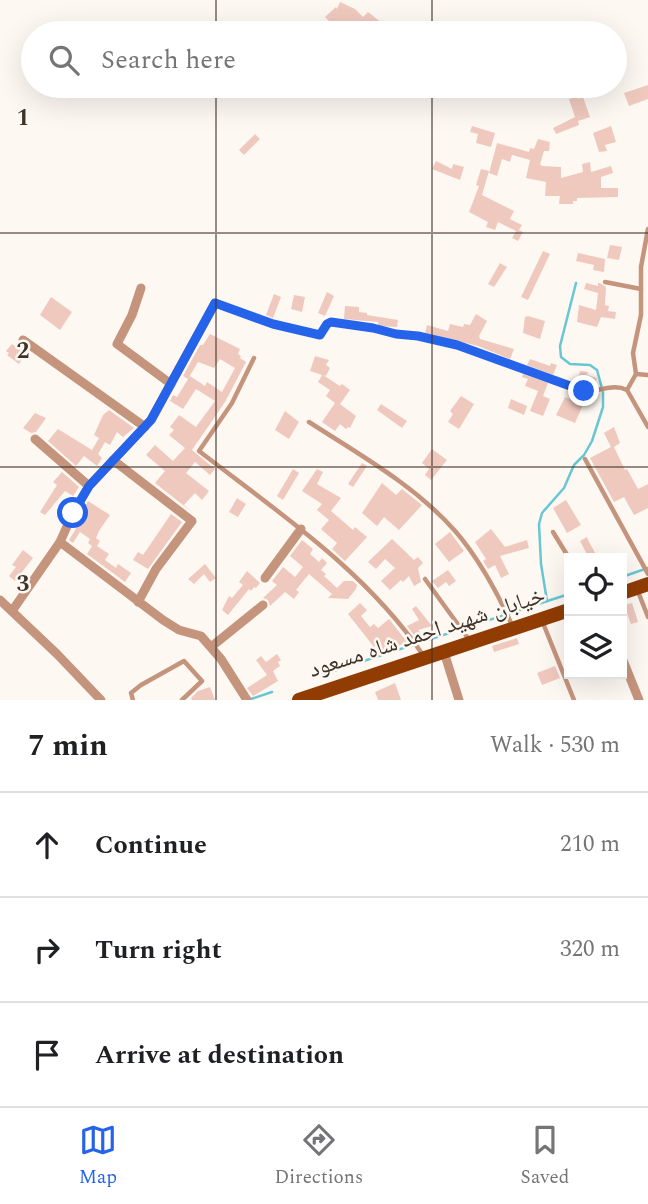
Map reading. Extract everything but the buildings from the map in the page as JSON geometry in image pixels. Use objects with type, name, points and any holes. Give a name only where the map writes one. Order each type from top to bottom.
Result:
[{"type":"main road","name":"خیابان شهید احمد شاه مسعود","points":[[299,700],[328,695],[564,612]]},
{"type":"street","points":[[141,288],[132,315],[117,344],[171,384]]},
{"type":"street","points":[[12,611],[60,542],[89,486],[145,427],[215,303]]},
{"type":"street","points":[[23,340],[145,427]]},
{"type":"street","points":[[35,439],[89,486]]},
{"type":"street","points":[[113,460],[192,521],[156,569],[138,602]]},
{"type":"street","points":[[265,578],[301,529]]},
{"type":"street","points":[[60,542],[179,630],[201,636],[222,659],[247,700]]},
{"type":"street","points":[[0,600],[101,700]]},
{"type":"street","points":[[211,646],[263,605]]},
{"type":"street","points":[[444,652],[459,700]]},
{"type":"street","points":[[627,670],[639,700]]},
{"type":"lane","points":[[627,390],[636,374],[633,353],[641,315],[641,267],[648,229]]},
{"type":"lane","points":[[605,282],[641,289]]},
{"type":"lane","points":[[215,303],[273,324],[320,335],[331,322],[457,345],[584,391],[596,392],[615,386],[627,390],[648,427]]},
{"type":"lane","points":[[254,358],[232,403],[199,451],[301,529],[354,576],[409,634],[426,659]]},
{"type":"lane","points":[[636,374],[648,375]]},
{"type":"lane","points":[[309,422],[393,478],[436,512],[457,533],[480,564],[514,629]]},
{"type":"lane","points":[[585,459],[648,575]]},
{"type":"lane","points":[[553,532],[566,553]]},
{"type":"lane","points":[[425,579],[472,644]]},
{"type":"lane","points":[[642,586],[648,617]]},
{"type":"lane","points":[[542,619],[573,700]]},
{"type":"lane","points":[[133,700],[131,693],[141,685],[184,661],[202,681],[185,699]]},
{"type":"waterway","points":[[547,601],[541,564],[539,524],[542,513],[564,488],[574,465],[584,455],[592,441],[603,407],[603,392],[597,370],[590,365],[570,364],[561,357],[560,346],[576,283]]},
{"type":"waterway","points":[[627,575],[648,568]]},
{"type":"waterway","points":[[330,672],[564,596]]},
{"type":"waterway","points":[[248,700],[272,692]]},
{"type":"route","points":[[73,513],[89,486],[151,420],[215,303],[273,324],[320,335],[331,322],[457,345],[584,391]]}]
